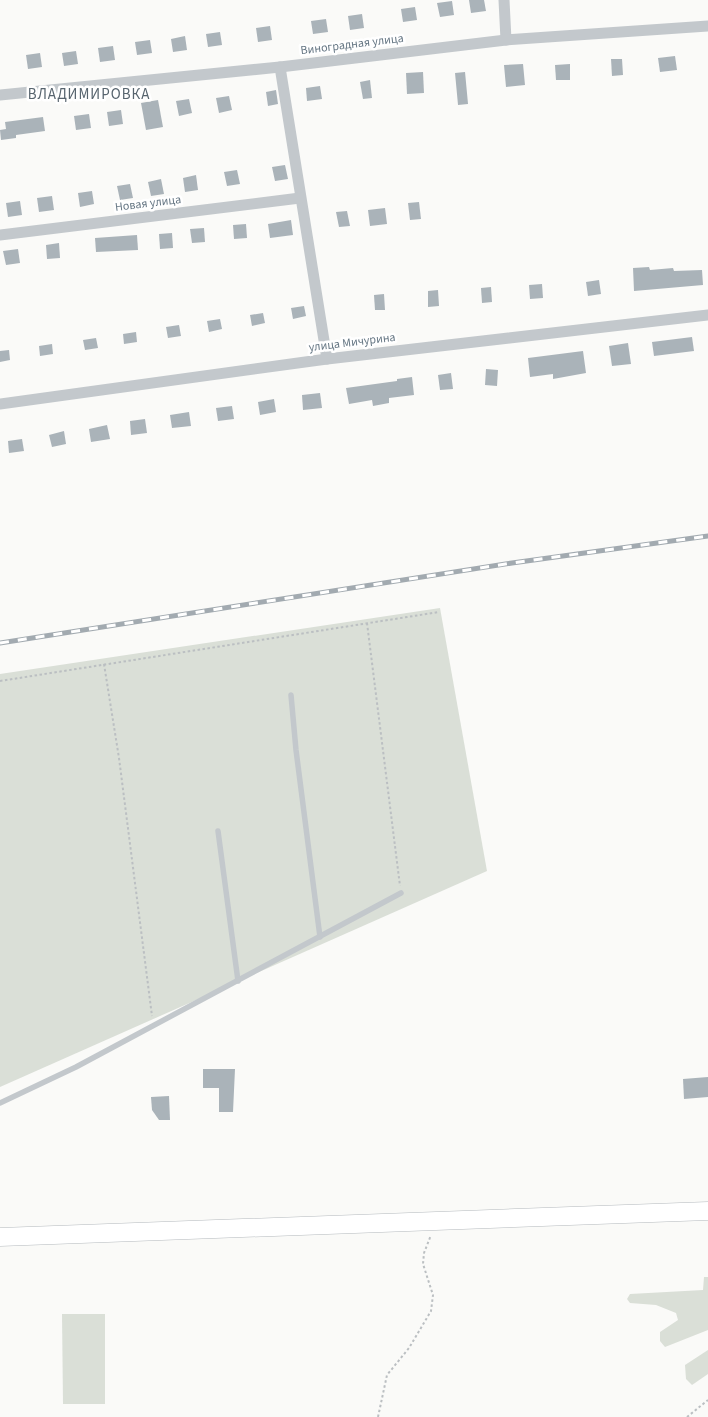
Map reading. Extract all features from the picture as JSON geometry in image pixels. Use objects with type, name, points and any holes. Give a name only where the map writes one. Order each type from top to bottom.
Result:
[{"type":"main road","points":[[0,1237],[708,1211]]},
{"type":"street","points":[[504,0],[506,40]]},
{"type":"street","name":"Виноградная улица","points":[[0,95],[280,67],[506,40],[708,26]]},
{"type":"street","points":[[280,67],[327,359]]},
{"type":"street","name":"Новая улица","points":[[0,235],[300,198]]},
{"type":"street","name":"улица Мичурина","points":[[0,404],[327,359],[708,315]]},
{"type":"lane","points":[[290,696],[320,937]]},
{"type":"lane","points":[[218,831],[238,980]]},
{"type":"lane","points":[[0,1103],[76,1067],[401,893]]},
{"type":"path","points":[[0,681],[439,612]]},
{"type":"path","points":[[367,623],[401,893]]},
{"type":"path","points":[[104,664],[119,758],[153,1025]]},
{"type":"path","points":[[378,1417],[387,1376],[409,1348],[430,1311],[433,1295],[423,1264],[424,1254],[436,1222]]},
{"type":"path","points":[[688,1417],[708,1400]]},
{"type":"shaded area","points":[[440,608],[487,871],[0,1087],[0,674]]},
{"type":"shaded area","points":[[704,1277],[708,1277],[708,1330],[665,1347],[660,1341],[660,1332],[678,1320],[676,1313],[656,1305],[630,1303],[627,1299],[630,1294],[703,1290]]},
{"type":"shaded area","points":[[62,1314],[105,1314],[105,1404],[63,1404]]},
{"type":"shaded area","points":[[708,1350],[708,1374],[692,1385],[686,1379],[685,1365]]},
{"type":"building","points":[[469,0],[484,0],[486,11],[471,13]]},
{"type":"building","points":[[452,1],[454,15],[440,17],[437,3]]},
{"type":"building","points":[[415,7],[417,20],[403,22],[401,9]]},
{"type":"building","points":[[362,14],[364,28],[350,30],[348,16]]},
{"type":"building","points":[[326,19],[328,32],[313,34],[311,21]]},
{"type":"building","points":[[270,26],[272,40],[258,42],[256,28]]},
{"type":"building","points":[[220,32],[222,45],[208,47],[206,34]]},
{"type":"building","points":[[185,36],[187,50],[173,52],[171,39]]},
{"type":"building","points":[[150,40],[152,53],[137,55],[135,42]]},
{"type":"building","points":[[113,46],[115,60],[100,62],[98,48]]},
{"type":"building","points":[[76,51],[78,64],[64,66],[62,53]]},
{"type":"building","points":[[40,53],[42,67],[28,69],[26,55]]},
{"type":"building","points":[[675,56],[677,70],[660,72],[658,58]]},
{"type":"building","points":[[611,59],[622,59],[623,75],[612,76]]},
{"type":"building","points":[[523,64],[525,85],[506,87],[504,65]]},
{"type":"building","points":[[570,64],[570,80],[556,80],[555,65]]},
{"type":"building","points":[[423,72],[424,93],[407,94],[406,73]]},
{"type":"building","points":[[465,72],[468,104],[458,105],[455,73]]},
{"type":"building","points":[[370,80],[372,98],[363,99],[360,82]]},
{"type":"building","points":[[320,86],[322,99],[307,101],[306,88]]},
{"type":"building","points":[[276,90],[278,104],[268,106],[266,92]]},
{"type":"building","points":[[229,96],[232,110],[219,113],[216,98]]},
{"type":"building","points":[[189,99],[192,113],[179,116],[176,101]]},
{"type":"building","points":[[158,100],[163,127],[146,130],[141,103]]},
{"type":"building","points":[[121,110],[123,124],[109,126],[107,112]]},
{"type":"building","points":[[89,114],[91,128],[76,130],[74,116]]},
{"type":"building","points":[[43,117],[45,131],[16,135],[16,138],[1,140],[0,130],[6,129],[5,122]]},
{"type":"building","points":[[285,165],[288,179],[275,181],[272,167]]},
{"type":"building","points":[[237,170],[240,184],[227,186],[224,172]]},
{"type":"building","points":[[196,175],[198,190],[185,192],[183,178]]},
{"type":"building","points":[[161,179],[164,194],[151,196],[148,182]]},
{"type":"building","points":[[130,184],[133,198],[120,200],[117,186]]},
{"type":"building","points":[[92,191],[94,204],[80,207],[78,193]]},
{"type":"building","points":[[52,196],[54,210],[39,212],[37,198]]},
{"type":"building","points":[[20,201],[22,215],[8,217],[6,203]]},
{"type":"building","points":[[419,202],[421,219],[410,220],[408,203]]},
{"type":"building","points":[[385,208],[387,224],[370,226],[368,210]]},
{"type":"building","points":[[347,211],[350,226],[339,227],[336,212]]},
{"type":"building","points":[[291,220],[293,235],[270,238],[268,224]]},
{"type":"building","points":[[246,224],[247,238],[234,239],[233,225]]},
{"type":"building","points":[[204,228],[205,242],[192,243],[190,229]]},
{"type":"building","points":[[172,233],[173,248],[160,249],[159,234]]},
{"type":"building","points":[[137,235],[138,250],[96,252],[95,238]]},
{"type":"building","points":[[59,243],[60,258],[47,259],[46,245]]},
{"type":"building","points":[[18,249],[20,263],[6,265],[3,251]]},
{"type":"building","points":[[649,267],[650,270],[673,268],[674,271],[702,270],[703,285],[634,291],[633,268]]},
{"type":"building","points":[[599,280],[601,294],[588,296],[586,282]]},
{"type":"building","points":[[542,284],[543,298],[530,299],[529,285]]},
{"type":"building","points":[[491,287],[492,302],[482,303],[481,288]]},
{"type":"building","points":[[438,290],[439,306],[428,307],[428,291]]},
{"type":"building","points":[[384,294],[385,310],[375,310],[374,295]]},
{"type":"building","points":[[304,306],[306,316],[293,319],[291,308]]},
{"type":"building","points":[[263,313],[265,323],[252,326],[250,315]]},
{"type":"building","points":[[220,319],[222,329],[209,332],[207,321]]},
{"type":"building","points":[[179,325],[181,336],[168,338],[166,327]]},
{"type":"building","points":[[136,332],[137,342],[124,344],[123,334]]},
{"type":"building","points":[[692,337],[694,351],[654,356],[652,342]]},
{"type":"building","points":[[96,338],[98,348],[85,350],[83,340]]},
{"type":"building","points":[[628,343],[631,364],[612,366],[609,346]]},
{"type":"building","points":[[52,344],[53,354],[40,356],[39,346]]},
{"type":"building","points":[[9,350],[10,360],[0,362],[0,351]]},
{"type":"building","points":[[583,351],[586,373],[553,379],[553,374],[530,377],[528,358]]},
{"type":"building","points":[[486,369],[498,370],[497,386],[485,385]]},
{"type":"building","points":[[451,373],[453,389],[440,390],[438,375]]},
{"type":"building","points":[[412,377],[414,395],[389,398],[389,403],[373,406],[372,400],[349,404],[346,388]]},
{"type":"building","points":[[320,393],[322,408],[303,410],[302,395]]},
{"type":"building","points":[[274,399],[276,412],[260,415],[258,402]]},
{"type":"building","points":[[232,406],[234,419],[218,421],[216,408]]},
{"type":"building","points":[[189,412],[191,426],[172,428],[170,415]]},
{"type":"building","points":[[145,419],[147,433],[131,435],[130,421]]},
{"type":"building","points":[[107,425],[110,439],[91,442],[89,429]]},
{"type":"building","points":[[64,431],[66,444],[52,447],[49,435]]},
{"type":"building","points":[[22,439],[24,451],[9,453],[8,441]]},
{"type":"building","points":[[203,1069],[235,1069],[233,1112],[219,1112],[219,1088],[203,1088]]},
{"type":"building","points":[[708,1077],[708,1097],[684,1099],[683,1079]]},
{"type":"building","points":[[169,1096],[170,1120],[159,1120],[152,1110],[151,1097]]},
{"type":"railway","points":[[0,643],[512,563],[708,536]]},
{"type":"district","name":"ВЛАДИМИРОВКА","points":[[89,94]]}]
